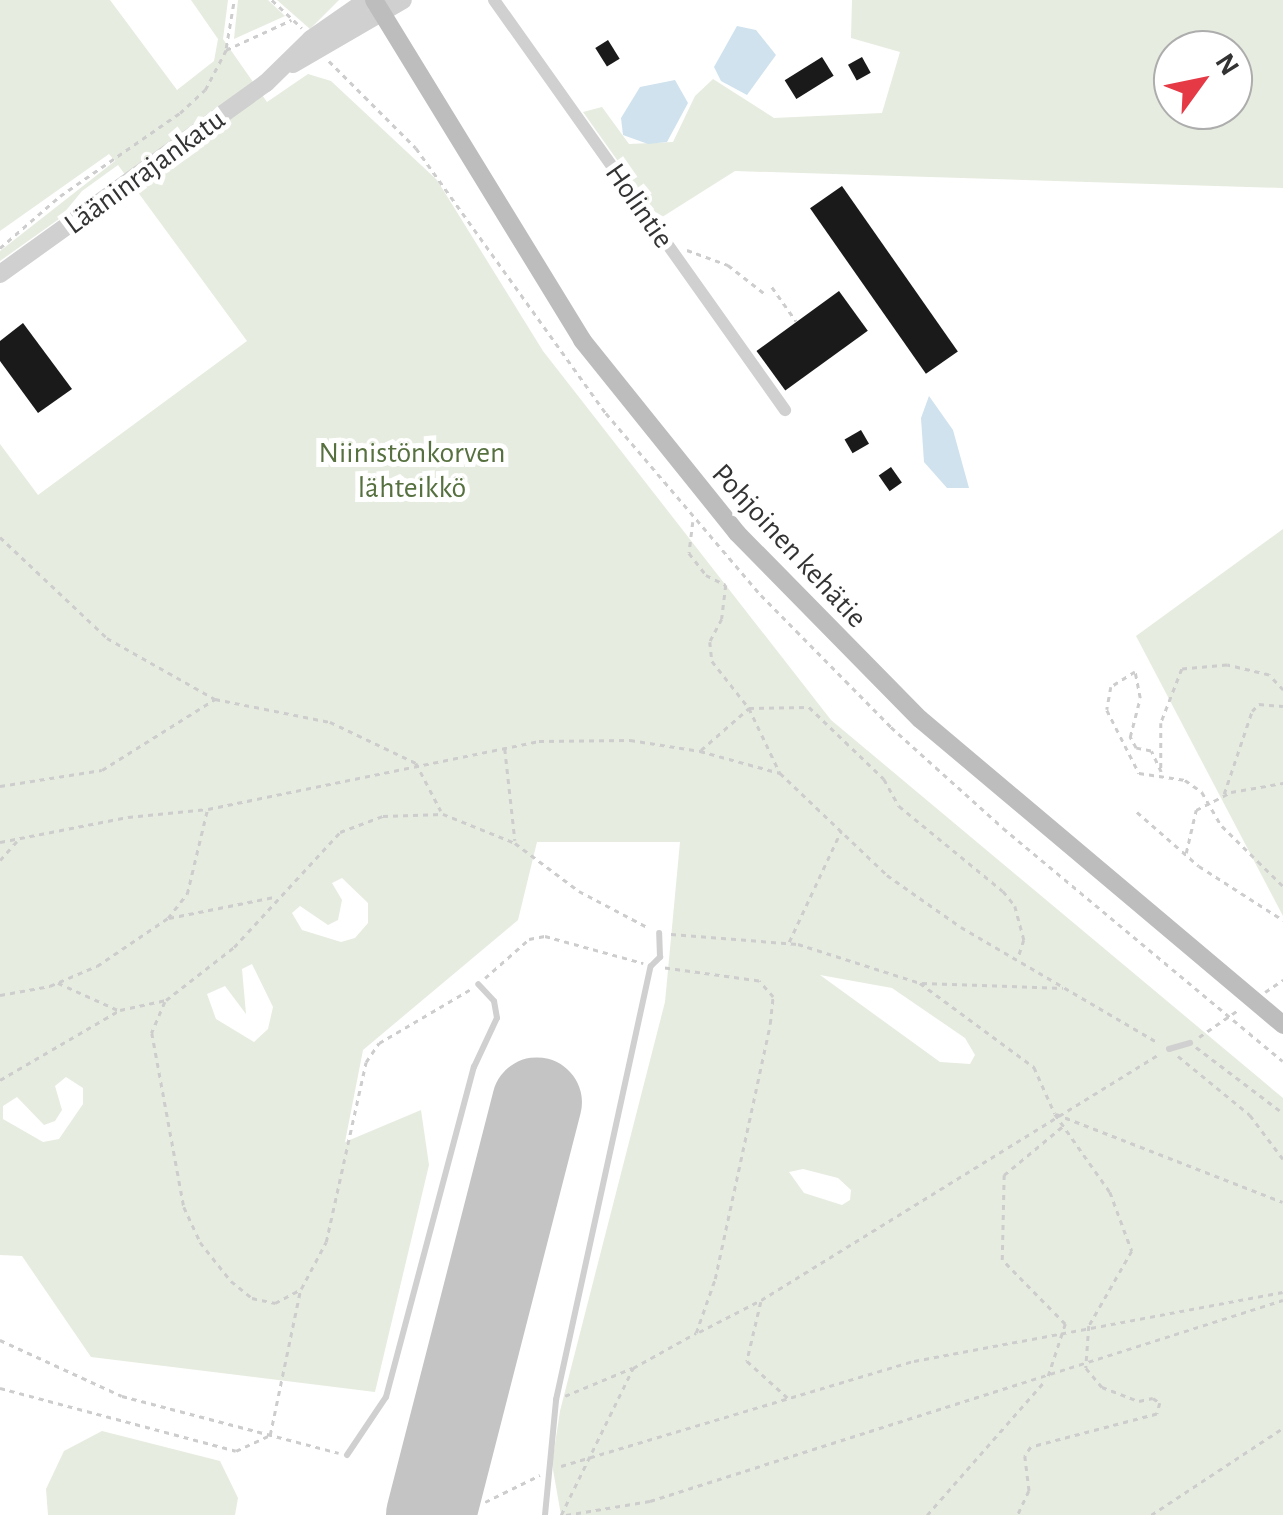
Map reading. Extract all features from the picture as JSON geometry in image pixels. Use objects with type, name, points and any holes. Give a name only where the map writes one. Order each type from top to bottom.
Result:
[{"type":"main road","name":"Pohjoinen kehätie","points":[[374,4],[582,340],[736,533],[920,720],[1283,1025]]},
{"type":"street","name":"Lääninrajankatu","points":[[0,274],[374,4],[403,0]]},
{"type":"street","name":"Holintie","points":[[494,0],[785,410]]},
{"type":"lane","points":[[545,1515],[556,1400],[650,966],[660,958],[659,934]]},
{"type":"lane","points":[[347,1456],[386,1398],[474,1067],[497,1018],[494,1002],[478,984]]},
{"type":"lane","points":[[1168,1048],[1190,1042]]},
{"type":"path","points":[[0,248],[60,196],[180,114],[204,90],[226,50],[234,0]]},
{"type":"path","points":[[226,50],[292,20]]},
{"type":"path","points":[[666,244],[728,266],[764,293]]},
{"type":"path","points":[[772,288],[796,322]]},
{"type":"path","points":[[693,520],[689,553],[706,574],[726,586],[722,619],[710,642],[712,661],[748,708],[780,773],[887,875],[1017,960],[1168,1048],[1250,1114],[1283,1160]]},
{"type":"path","points":[[0,537],[107,638],[215,699],[330,722],[416,763],[442,814]]},
{"type":"path","points":[[1283,690],[1268,676],[1227,665],[1182,669],[1161,722],[1162,772],[1151,751],[1136,748],[1130,737],[1139,677],[1126,672],[1111,687],[1107,710],[1129,762],[1150,779],[1185,780],[1209,803],[1248,856],[1283,886]]},
{"type":"path","points":[[0,786],[102,770],[215,699]]},
{"type":"path","points":[[1224,796],[1252,711],[1260,704],[1283,706]]},
{"type":"path","points":[[700,751],[748,708],[809,706],[884,779],[899,806],[1003,891],[1015,906],[1024,940],[1017,960]]},
{"type":"path","points":[[0,842],[128,816],[208,809],[505,747],[630,740],[700,751],[780,773]]},
{"type":"path","points":[[505,747],[515,843]]},
{"type":"path","points":[[1186,854],[1196,810],[1224,796],[1283,783]]},
{"type":"path","points":[[0,995],[58,983],[97,966],[168,918],[187,894],[208,809]]},
{"type":"path","points":[[1136,812],[1186,854],[1283,920]]},
{"type":"path","points":[[0,1080],[120,1010],[166,1000],[234,947],[275,897],[340,832],[382,816],[442,814],[515,843],[579,891],[659,934],[789,943],[920,983],[1066,988]]},
{"type":"path","points":[[789,943],[842,830]]},
{"type":"path","points":[[0,860],[18,840]]},
{"type":"path","points":[[168,918],[275,897]]},
{"type":"path","points":[[270,1435],[300,1290],[326,1242],[366,1062],[379,1043],[478,984],[528,939],[544,936],[650,966],[739,974],[759,981],[772,996],[714,1279],[696,1333]]},
{"type":"path","points":[[58,983],[120,1010]]},
{"type":"path","points":[[920,983],[1034,1067],[1055,1114],[1110,1192],[1132,1251],[1089,1326],[1086,1366],[1102,1387],[1139,1401],[1154,1398],[1160,1403],[1157,1414],[1031,1447],[1025,1456],[1029,1492],[1018,1515]]},
{"type":"path","points":[[166,1000],[152,1033],[162,1112],[184,1208],[200,1242],[252,1298],[275,1303],[300,1290]]},
{"type":"path","points":[[1190,1042],[1282,1112]]},
{"type":"path","points":[[556,1400],[633,1368],[761,1300],[1055,1114],[1168,1048]]},
{"type":"path","points":[[1055,1114],[1283,1202]]},
{"type":"path","points":[[1064,1126],[1004,1174],[1002,1260],[1065,1330]]},
{"type":"path","points":[[485,1502],[595,1453],[914,1360],[1283,1292]]},
{"type":"path","points":[[761,1300],[747,1361],[789,1399]]},
{"type":"path","points":[[564,1515],[650,1501],[1046,1379],[1283,1300]]},
{"type":"path","points":[[927,1515],[1046,1379],[1065,1330]]},
{"type":"path","points":[[0,1340],[122,1396],[347,1456]]},
{"type":"path","points":[[564,1515],[633,1368]]},
{"type":"path","points":[[0,1388],[236,1452],[270,1435]]},
{"type":"path","points":[[1151,1515],[1283,1428]]},
{"type":"green space","name":"Niinistönkorven lähteikkö","points":[[0,0],[110,0],[177,90],[214,61],[218,39],[191,0],[228,0],[223,39],[267,102],[308,74],[331,81],[437,180],[543,351],[831,720],[1283,1098],[1283,1515],[561,1515],[552,1464],[560,1411],[665,1002],[680,842],[537,842],[518,920],[363,1050],[345,1142],[421,1110],[429,1165],[375,1392],[91,1357],[22,1256],[0,1255],[0,444],[38,495],[247,341],[118,165],[82,191],[59,219],[0,261],[0,251],[115,161],[109,154],[0,231]],"holes":[[[342,878],[368,903],[368,923],[355,938],[341,942],[302,930],[292,913],[300,906],[328,925],[338,920],[342,900],[332,883]],[[252,964],[273,1007],[268,1029],[254,1042],[216,1019],[207,994],[225,986],[246,1014],[242,969]],[[820,975],[892,988],[965,1038],[975,1055],[970,1064],[940,1062]],[[66,1077],[83,1088],[83,1104],[59,1139],[43,1142],[3,1119],[3,1106],[17,1097],[44,1125],[55,1121],[62,1110],[55,1086]],[[803,1169],[838,1178],[851,1190],[850,1200],[842,1205],[804,1193],[789,1172]]]},
{"type":"green space","points":[[238,0],[268,0],[285,16],[234,39]]},
{"type":"green space","points":[[277,0],[339,0],[310,29]]},
{"type":"green space","points":[[852,0],[1283,0],[1283,188],[735,171],[659,219],[583,112],[602,107],[629,144],[673,142],[695,96],[713,79],[774,118],[882,113],[900,52],[851,38]]},
{"type":"green space","points":[[1283,529],[1283,916],[1136,636]]},
{"type":"green space","points":[[102,1431],[220,1461],[238,1498],[235,1515],[48,1515],[46,1489],[64,1451]]},
{"type":"water","points":[[737,26],[756,30],[776,55],[747,95],[721,81],[714,67]]},
{"type":"water","points":[[675,80],[688,103],[667,142],[648,144],[623,135],[621,118],[640,87]]},
{"type":"water","points":[[929,396],[953,430],[969,488],[947,488],[924,462],[921,418]]},
{"type":"building","points":[[608,40],[620,59],[607,67],[595,48]]},
{"type":"building","points":[[822,57],[834,76],[796,99],[785,80]]},
{"type":"building","points":[[862,57],[871,73],[857,81],[848,65]]},
{"type":"building","points":[[842,186],[958,351],[926,374],[810,208]]},
{"type":"building","points":[[839,291],[868,331],[785,391],[756,351]]},
{"type":"building","points":[[23,323],[72,389],[38,413],[0,361],[0,341]]},
{"type":"building","points":[[861,430],[869,444],[853,453],[845,440]]},
{"type":"building","points":[[891,467],[902,483],[890,491],[879,476]]},
{"type":"runway","points":[[431,1515],[537,1102]]}]
